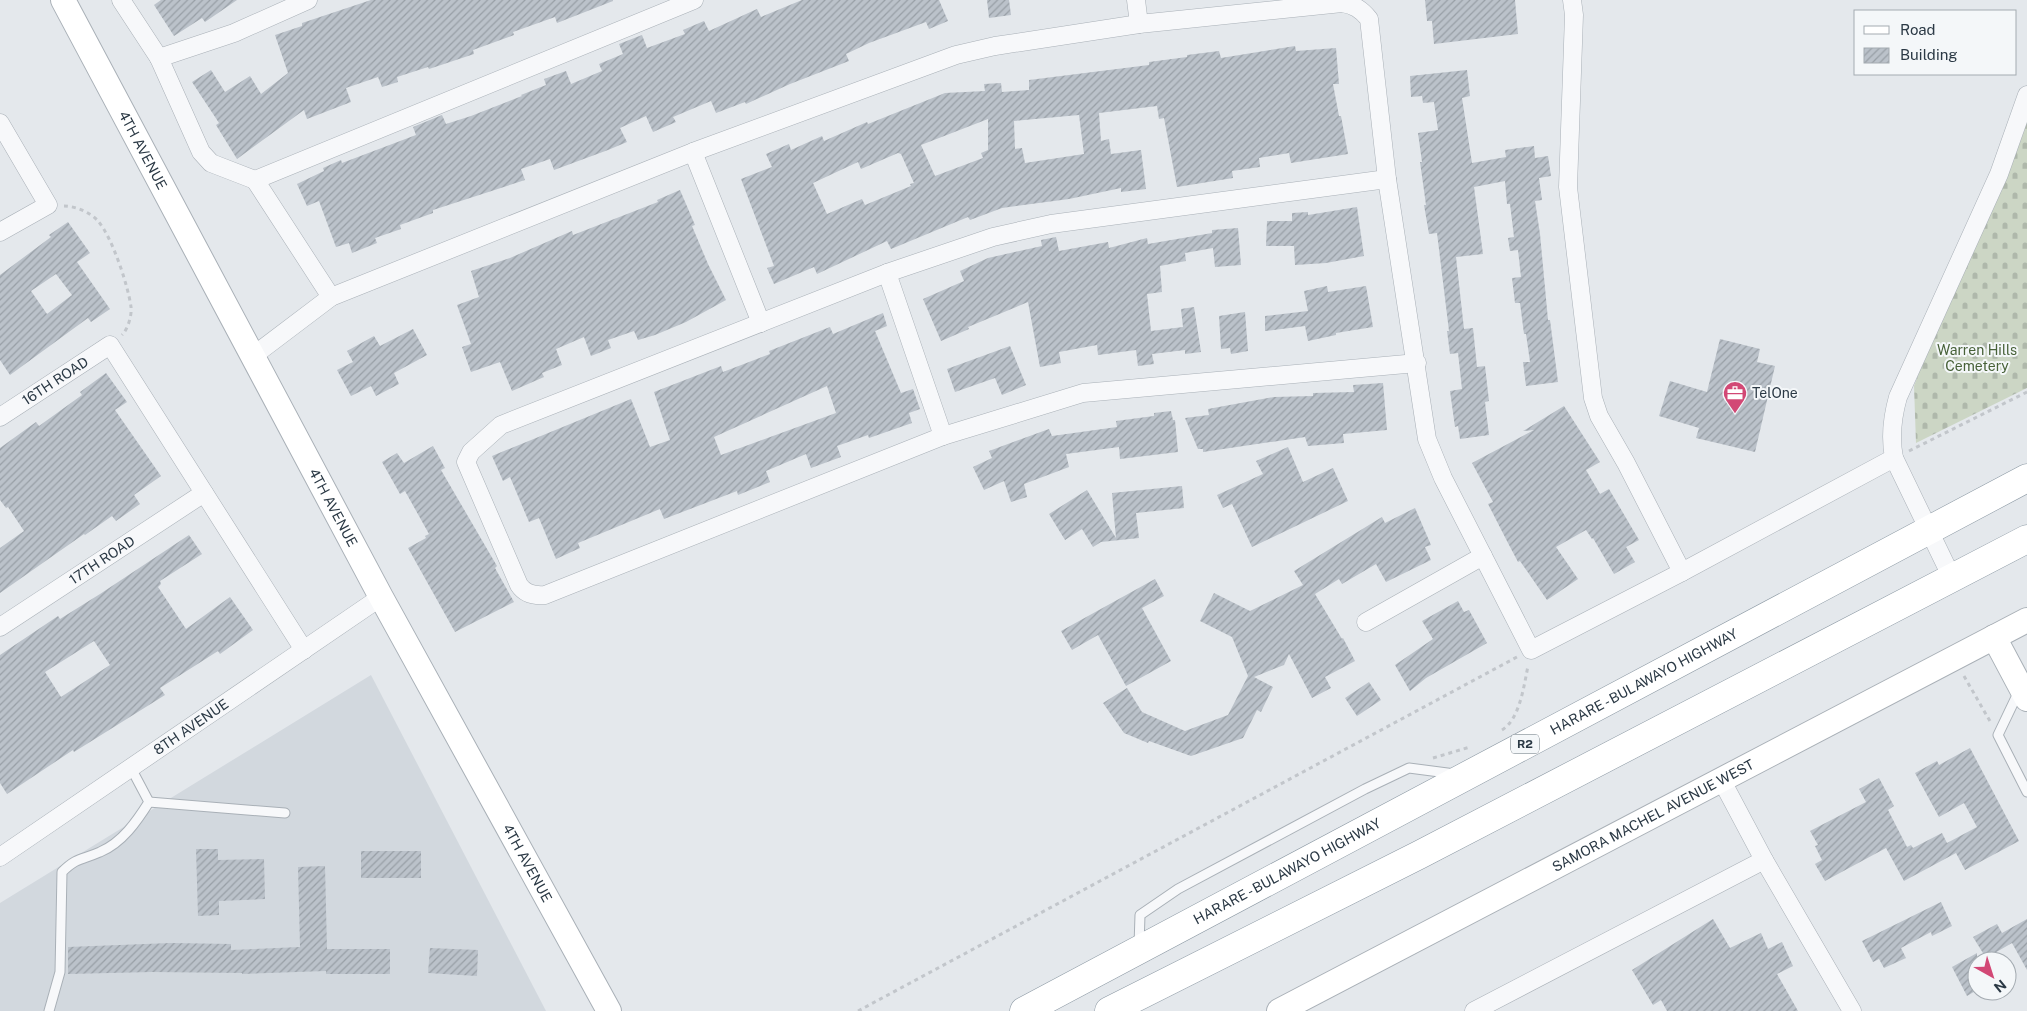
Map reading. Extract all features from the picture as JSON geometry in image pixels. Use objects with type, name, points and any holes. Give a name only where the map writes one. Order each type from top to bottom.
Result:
[{"type":"highway","name":"HARARE - BULAWAYO HIGHWAY","points":[[1024,1011],[2027,478]]},
{"type":"highway","points":[[1109,1011],[1218,954],[1419,855],[2027,539]]},
{"type":"street","name":"4TH AVENUE","points":[[63,0],[381,597],[609,1011]]},
{"type":"street","points":[[121,0],[159,58],[201,152],[211,163],[255,180],[331,297]]},
{"type":"street","points":[[159,58],[234,33],[308,0]]},
{"type":"street","points":[[255,180],[694,0]]},
{"type":"street","points":[[1136,0],[1139,24]]},
{"type":"street","points":[[1572,0],[1574,15],[1568,187],[1593,398],[1599,416],[1626,463],[1682,572]]},
{"type":"street","points":[[253,356],[331,297],[693,152],[956,55],[995,46],[1139,24],[1342,3],[1362,10],[1368,19],[1387,179],[1417,362],[1427,438],[1432,455],[1531,650],[1682,572],[1894,458]]},
{"type":"street","points":[[1952,578],[1894,458],[1891,441],[1892,419],[1898,397],[1999,174],[2027,95]]},
{"type":"street","points":[[0,123],[48,205],[0,232]]},
{"type":"street","points":[[693,152],[762,323]]},
{"type":"street","points":[[1387,179],[1052,224],[993,238],[887,273],[502,425],[471,452],[466,462],[523,590],[536,596],[545,595],[943,436],[1083,394],[1417,362]]},
{"type":"street","points":[[887,273],[943,436]]},
{"type":"street","points":[[110,345],[304,650]]},
{"type":"street","name":"16TH ROAD","points":[[0,417],[110,345]]},
{"type":"street","name":"17TH ROAD","points":[[0,627],[204,493]]},
{"type":"street","points":[[1366,622],[1483,556]]},
{"type":"street","name":"8TH AVENUE","points":[[0,856],[381,597]]},
{"type":"street","name":"SAMORA MACHEL AVENUE WEST","points":[[1279,1011],[2027,620]]},
{"type":"street","points":[[1994,638],[2025,691]]},
{"type":"street","points":[[1722,781],[1764,860],[1852,1011]]},
{"type":"street","points":[[1474,1011],[1764,860]]},
{"type":"lane","points":[[2025,691],[1998,735],[2027,792]]},
{"type":"lane","points":[[131,768],[149,802]]},
{"type":"lane","points":[[1138,949],[1140,915],[1178,889],[1365,789],[1410,768],[1465,775]]},
{"type":"lane","points":[[149,802],[285,813]]},
{"type":"lane","points":[[48,1011],[60,972],[62,872],[72,862],[101,852],[128,832],[149,802]]},
{"type":"path","points":[[48,205],[70,206],[85,211],[98,220],[111,242],[131,308],[126,330],[110,345]]},
{"type":"path","points":[[1894,458],[2027,392]]},
{"type":"path","points":[[1499,732],[1506,727],[1520,703],[1531,650]]},
{"type":"path","points":[[858,1011],[1531,650]]},
{"type":"path","points":[[1953,659],[1998,735]]},
{"type":"path","points":[[1410,768],[1442,754],[1477,745]]},
{"type":"shaded area","points":[[371,675],[546,1011],[0,1011],[0,903]]},
{"type":"green space","name":"Warren Hills Cemetery","points":[[2027,85],[2027,388],[1916,443],[1914,386]]},
{"type":"building","points":[[161,0],[237,0],[205,22],[202,18],[174,36],[154,5]]},
{"type":"building","points":[[371,0],[613,1],[557,23],[555,17],[513,32],[514,35],[473,50],[474,54],[397,77],[398,82],[382,87],[378,77],[346,88],[351,102],[307,119],[304,110],[237,159],[216,125],[219,123],[192,82],[211,70],[225,92],[250,76],[261,94],[288,73],[275,35],[302,26],[302,23]]},
{"type":"building","points":[[802,0],[939,0],[948,21],[929,29],[926,22],[869,43],[846,54],[849,61],[790,84],[746,104],[745,102],[716,113],[711,101],[673,117],[676,122],[653,132],[646,116],[620,128],[627,142],[554,170],[550,159],[521,169],[525,180],[433,210],[433,213],[400,225],[401,229],[375,238],[377,243],[352,253],[349,243],[336,247],[319,201],[307,206],[297,184],[324,171],[323,168],[341,160],[342,163],[416,135],[413,127],[442,115],[446,124],[522,96],[546,85],[544,79],[566,71],[571,84],[602,71],[599,64],[623,54],[619,44],[642,35],[647,48],[685,34],[683,30],[704,21],[709,31],[757,9],[761,17]]},
{"type":"building","points":[[987,0],[1009,0],[1011,15],[989,18]]},
{"type":"building","points":[[1425,0],[1515,0],[1518,34],[1434,44],[1432,21],[1427,21]]},
{"type":"building","points":[[1295,46],[1296,51],[1336,48],[1339,84],[1333,84],[1348,154],[1291,163],[1289,153],[1259,158],[1260,167],[1232,171],[1233,178],[1177,187],[1164,118],[1159,119],[1157,106],[1099,113],[1101,141],[1109,139],[1111,154],[1141,150],[1146,189],[1121,192],[1121,188],[1069,199],[1002,208],[970,220],[968,217],[891,249],[887,241],[817,274],[814,267],[774,284],[767,268],[774,266],[741,179],[772,167],[766,154],[789,144],[791,150],[822,136],[824,141],[867,122],[868,124],[945,93],[985,91],[984,84],[1001,83],[1002,92],[1029,90],[1029,80],[1149,65],[1149,62],[1219,51],[1221,58]],"holes":[[[1079,115],[1084,154],[1025,163],[1022,148],[1015,149],[1014,121]],[[988,119],[988,150],[981,153],[983,158],[935,176],[921,145]],[[898,153],[901,154],[914,183],[910,184],[911,186],[865,205],[862,199],[827,214],[813,183],[858,162],[861,169]]]},
{"type":"building","points":[[1467,70],[1470,96],[1462,98],[1472,163],[1506,157],[1505,150],[1534,146],[1535,158],[1548,156],[1551,176],[1539,178],[1542,200],[1535,201],[1548,320],[1550,320],[1558,382],[1526,386],[1523,362],[1530,362],[1520,303],[1515,303],[1512,278],[1521,277],[1518,250],[1510,251],[1508,238],[1514,237],[1510,204],[1507,204],[1505,181],[1474,187],[1483,254],[1456,257],[1464,329],[1473,328],[1477,367],[1485,366],[1489,401],[1485,402],[1489,435],[1460,439],[1458,426],[1455,427],[1450,391],[1462,389],[1458,353],[1450,354],[1437,233],[1429,234],[1420,162],[1422,162],[1418,133],[1438,130],[1434,102],[1423,103],[1422,96],[1411,97],[1410,76]]},
{"type":"building","points":[[680,190],[695,225],[692,226],[726,300],[686,322],[655,335],[638,340],[634,331],[608,340],[611,348],[591,356],[584,337],[556,349],[562,365],[542,373],[544,377],[512,391],[500,362],[471,372],[462,347],[471,344],[457,305],[479,297],[471,271],[510,258],[572,231],[573,235],[658,202],[657,200]]},
{"type":"building","points":[[1357,207],[1364,256],[1326,263],[1295,265],[1294,246],[1266,246],[1267,221],[1292,221],[1292,213],[1308,212],[1308,215]]},
{"type":"building","points":[[68,222],[90,253],[77,262],[110,309],[91,322],[88,318],[10,375],[0,360],[0,275],[51,237],[49,235]],"holes":[[[56,274],[72,295],[47,314],[31,291]]]},
{"type":"building","points":[[1238,228],[1241,265],[1215,267],[1213,248],[1185,253],[1186,261],[1160,266],[1162,292],[1147,294],[1151,331],[1183,327],[1181,309],[1194,307],[1201,352],[1185,354],[1185,350],[1152,354],[1154,364],[1138,366],[1136,350],[1098,355],[1097,345],[1059,352],[1061,363],[1040,367],[1028,302],[968,327],[969,329],[941,341],[923,299],[964,281],[960,271],[988,258],[1042,246],[1041,240],[1056,237],[1059,251],[1108,242],[1109,248],[1147,238],[1148,244],[1212,233],[1212,230]]},
{"type":"building","points":[[1327,286],[1328,292],[1366,286],[1373,327],[1336,333],[1336,335],[1308,341],[1305,326],[1265,331],[1265,316],[1308,311],[1304,291]]},
{"type":"building","points":[[1245,312],[1248,351],[1231,354],[1230,348],[1221,349],[1219,316]]},
{"type":"building","points":[[883,313],[887,326],[875,331],[901,393],[913,389],[920,409],[909,413],[912,423],[869,438],[868,435],[837,446],[841,457],[811,468],[806,454],[766,471],[770,482],[738,495],[737,491],[664,519],[660,509],[578,543],[580,548],[556,559],[539,518],[529,522],[510,477],[503,481],[492,456],[631,399],[650,447],[670,440],[654,392],[721,366],[723,372],[770,354],[769,351],[830,327],[833,334]],"holes":[[[827,386],[836,413],[721,455],[714,437]]]},
{"type":"building","points":[[413,329],[427,355],[394,373],[399,384],[376,396],[371,386],[351,396],[337,370],[353,362],[347,351],[374,336],[380,346]]},
{"type":"building","points":[[1720,339],[1760,349],[1757,362],[1775,366],[1755,452],[1696,438],[1699,428],[1659,416],[1670,381],[1707,392]]},
{"type":"building","points":[[1010,346],[1026,385],[1002,395],[995,378],[955,392],[947,369]]},
{"type":"building","points":[[106,373],[127,402],[115,410],[161,476],[134,495],[140,504],[116,521],[112,516],[0,593],[0,548],[24,531],[8,507],[6,508],[0,500],[0,448],[36,422],[39,426],[82,395],[80,392]]},
{"type":"building","points":[[1383,383],[1387,430],[1343,434],[1344,443],[1308,446],[1305,437],[1203,452],[1203,449],[1198,449],[1185,418],[1209,415],[1208,409],[1274,397],[1313,396],[1313,393],[1354,392],[1353,385]]},
{"type":"building","points":[[1564,406],[1600,462],[1586,470],[1600,494],[1609,489],[1639,540],[1626,547],[1635,562],[1614,574],[1593,538],[1586,530],[1556,547],[1578,579],[1547,600],[1520,561],[1518,562],[1488,504],[1493,502],[1472,463],[1534,430],[1523,431]]},
{"type":"building","points":[[1171,411],[1173,420],[1175,420],[1178,452],[1120,459],[1119,447],[1066,454],[1069,467],[1024,484],[1027,497],[1011,502],[1004,481],[984,490],[973,467],[992,458],[989,451],[1049,429],[1052,436],[1117,427],[1116,421],[1154,416],[1154,413]]},
{"type":"building","points":[[433,446],[445,468],[441,470],[497,566],[495,568],[514,602],[455,632],[408,548],[426,538],[425,536],[429,534],[405,491],[400,494],[382,462],[397,453],[404,463]]},
{"type":"building","points":[[1288,447],[1303,482],[1333,468],[1348,501],[1252,547],[1232,504],[1223,508],[1217,495],[1263,474],[1256,461]]},
{"type":"building","points":[[1182,486],[1184,508],[1136,513],[1139,538],[1101,542],[1093,547],[1082,529],[1065,540],[1049,514],[1087,490],[1116,538],[1112,493]]},
{"type":"building","points":[[1415,508],[1431,545],[1425,547],[1431,560],[1386,582],[1376,564],[1342,584],[1339,579],[1315,594],[1355,661],[1325,677],[1331,688],[1312,698],[1289,654],[1284,665],[1254,677],[1273,687],[1261,712],[1257,710],[1243,738],[1191,756],[1149,741],[1148,743],[1124,733],[1103,703],[1127,688],[1142,712],[1185,731],[1228,715],[1248,676],[1232,637],[1200,621],[1214,593],[1250,611],[1303,585],[1294,571],[1382,517],[1385,523]]},
{"type":"building","points":[[189,535],[202,554],[160,581],[161,584],[158,587],[186,629],[230,597],[253,630],[220,654],[218,651],[160,688],[165,695],[74,752],[73,750],[7,794],[0,783],[0,655],[58,616],[60,619]],"holes":[[[94,641],[110,665],[61,697],[45,672]]]},
{"type":"building","points":[[1155,579],[1164,596],[1142,608],[1171,661],[1126,686],[1098,635],[1072,650],[1061,631]]},
{"type":"building","points":[[1458,601],[1464,612],[1469,610],[1487,643],[1426,678],[1410,691],[1395,665],[1433,639],[1422,621]]},
{"type":"building","points":[[1369,682],[1381,700],[1357,716],[1345,698]]},
{"type":"building","points":[[1970,748],[2019,841],[1965,870],[1956,853],[1904,881],[1886,848],[1825,881],[1815,864],[1822,860],[1815,846],[1818,845],[1810,831],[1866,802],[1859,789],[1879,778],[1894,806],[1888,810],[1907,847],[1911,845],[1913,848],[1942,833],[1947,843],[1977,827],[1964,803],[1939,817],[1915,773],[1937,761],[1939,765]]},
{"type":"building","points":[[196,849],[218,849],[218,860],[264,859],[265,899],[219,901],[219,915],[198,916]]},
{"type":"building","points":[[361,851],[421,851],[421,878],[361,878]]},
{"type":"building","points":[[325,866],[327,949],[390,949],[390,974],[326,974],[326,971],[242,974],[152,972],[68,974],[68,947],[171,943],[231,944],[231,950],[300,947],[298,867]]},
{"type":"building","points":[[1941,902],[1952,926],[1932,936],[1931,932],[1901,948],[1906,958],[1884,968],[1879,959],[1873,962],[1862,941]]},
{"type":"building","points":[[1713,919],[1730,948],[1761,933],[1768,949],[1782,942],[1793,966],[1777,974],[1798,1011],[1667,1011],[1661,1000],[1653,1005],[1632,970]]},
{"type":"building","points":[[2027,919],[2027,970],[2012,943],[1998,951],[1982,951],[1973,937],[1997,924],[2002,933]]},
{"type":"building","points":[[430,948],[478,950],[477,976],[428,973]]},
{"type":"building","points":[[1967,959],[1967,996],[1952,967]]},
{"type":"place","name":"TelOne","points":[[1735,414]]}]
